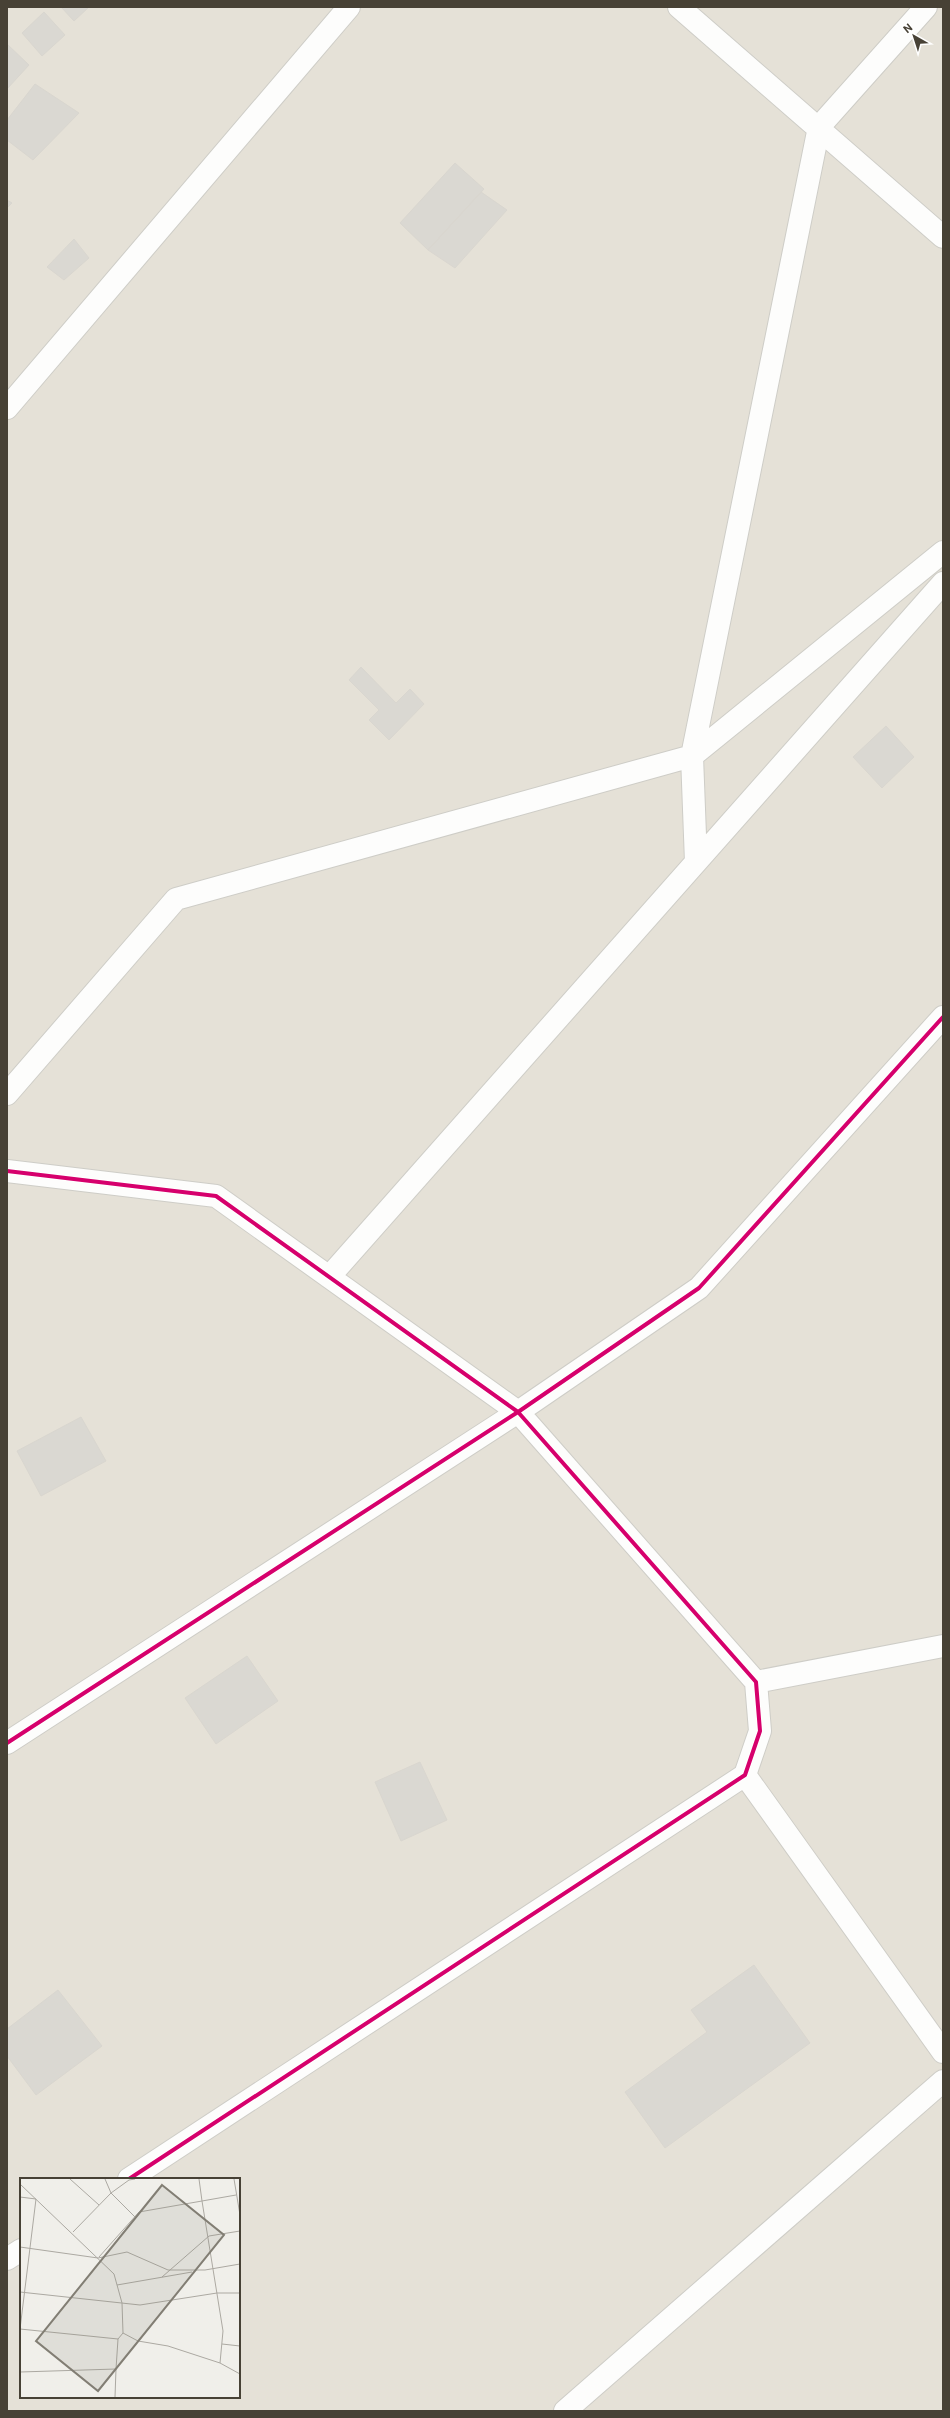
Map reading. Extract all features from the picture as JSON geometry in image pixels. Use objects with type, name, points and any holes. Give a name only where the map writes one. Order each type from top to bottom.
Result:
[{"type":"street","points":[[7,408],[350,7]]},
{"type":"street","points":[[679,7],[819,127],[943,237]]},
{"type":"street","points":[[696,862],[692,756],[819,127],[926,7]]},
{"type":"street","points":[[7,1094],[176,899],[692,756],[943,552]]},
{"type":"street","points":[[329,1277],[943,583]]},
{"type":"street","points":[[7,1743],[518,1412],[699,1288],[943,1017]]},
{"type":"street","points":[[7,1171],[216,1196],[518,1412],[756,1682],[760,1730],[745,1775],[132,2178]]},
{"type":"street","points":[[756,1682],[943,1646]]},
{"type":"street","points":[[745,1775],[943,2052]]},
{"type":"street","points":[[565,2411],[943,2081]]},
{"type":"street","points":[[7,2259],[20,2251]]},
{"type":"shaded area","points":[[7,7],[943,7],[943,2411],[7,2411]]},
{"type":"building","points":[[61,7],[89,7],[74,21]]},
{"type":"building","points":[[44,12],[65,35],[42,56],[22,33]]},
{"type":"building","points":[[7,44],[29,65],[7,89]]},
{"type":"building","points":[[35,84],[79,113],[33,160],[7,140],[7,120]]},
{"type":"building","points":[[455,163],[484,189],[428,250],[400,223]]},
{"type":"building","points":[[481,192],[507,210],[455,268],[428,250]]},
{"type":"building","points":[[7,200],[12,203],[7,208]]},
{"type":"building","points":[[74,239],[89,258],[64,280],[47,267]]},
{"type":"building","points":[[361,667],[396,703],[410,689],[424,704],[389,740],[369,720],[379,710],[349,680]]},
{"type":"building","points":[[886,726],[914,757],[882,788],[853,757]]},
{"type":"building","points":[[81,1417],[106,1461],[41,1496],[17,1451]]},
{"type":"building","points":[[247,1656],[278,1701],[216,1744],[185,1698]]},
{"type":"building","points":[[420,1762],[447,1820],[401,1841],[375,1782]]},
{"type":"building","points":[[754,1965],[810,2043],[665,2148],[625,2092],[707,2032],[691,2010]]},
{"type":"building","points":[[58,1990],[102,2046],[36,2095],[7,2056],[7,2029]]},
{"type":"cycle path","points":[[7,1743],[518,1412],[699,1288],[943,1017]]},
{"type":"cycle path","points":[[7,1171],[216,1196],[518,1412],[756,1682],[760,1731],[745,1775],[131,2178]]}]
